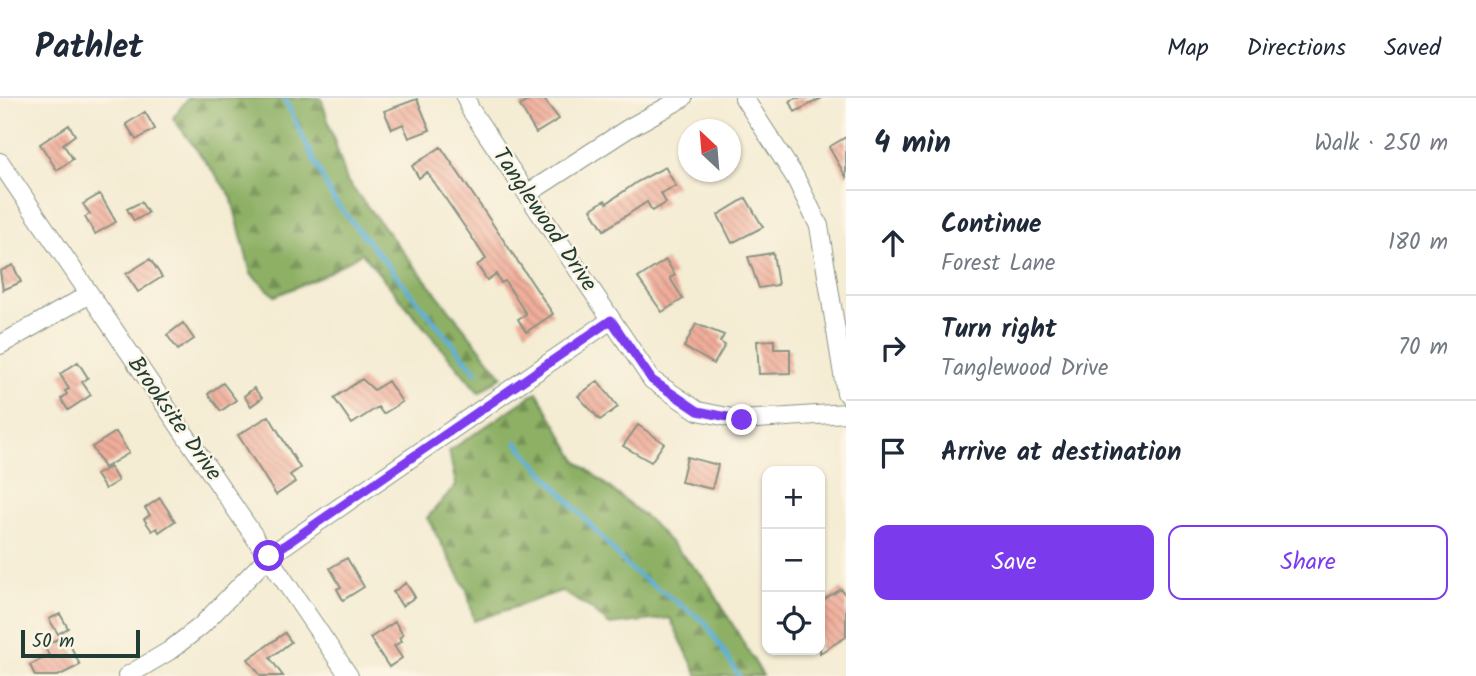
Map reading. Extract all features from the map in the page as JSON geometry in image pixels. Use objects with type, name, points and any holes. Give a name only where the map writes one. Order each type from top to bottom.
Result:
[{"type":"street","name":"Tanglewood Drive","points":[[466,98],[652,380],[698,411],[742,420],[846,413]]},
{"type":"street","points":[[527,194],[629,128],[683,98]]},
{"type":"street","points":[[744,98],[795,177],[819,226],[846,393]]},
{"type":"street","name":"Brooksite Drive","points":[[0,162],[349,676]]},
{"type":"street","points":[[0,345],[88,295]]},
{"type":"street","points":[[127,676],[169,651],[201,626],[269,556],[611,320]]},
{"type":"green space","points":[[188,98],[321,98],[347,181],[502,376],[479,393],[362,253],[322,276],[275,296],[251,274],[231,196],[173,118]]},
{"type":"green space","points":[[537,392],[577,461],[649,520],[707,581],[763,676],[698,676],[670,618],[610,625],[590,608],[561,591],[474,621],[467,590],[427,518],[456,485],[449,451]]},
{"type":"building","points":[[532,98],[543,98],[559,119],[536,133],[520,106]]},
{"type":"building","points":[[796,98],[822,98],[795,112],[790,101]]},
{"type":"building","points":[[417,99],[430,130],[409,138],[403,124],[392,129],[384,111]]},
{"type":"building","points":[[145,112],[155,129],[136,140],[126,124]]},
{"type":"building","points":[[69,125],[75,135],[63,144],[73,159],[57,170],[40,144]]},
{"type":"building","points":[[846,137],[846,177],[829,147]]},
{"type":"building","points":[[441,147],[553,314],[526,332],[518,319],[526,314],[505,281],[501,283],[496,274],[487,280],[477,265],[486,259],[471,236],[427,172],[419,178],[412,166]]},
{"type":"building","points":[[665,167],[676,186],[661,193],[666,203],[652,211],[647,202],[604,230],[591,209],[605,200],[607,203]]},
{"type":"building","points":[[100,194],[116,222],[95,234],[85,217],[90,214],[83,204]]},
{"type":"building","points":[[746,198],[763,227],[732,243],[718,215]]},
{"type":"building","points":[[141,202],[148,213],[134,221],[127,209]]},
{"type":"building","points":[[773,253],[778,285],[759,288],[748,257]]},
{"type":"building","points":[[150,259],[162,277],[138,292],[126,274]]},
{"type":"building","points":[[666,260],[675,275],[670,278],[683,299],[662,312],[638,278]]},
{"type":"building","points":[[13,265],[21,282],[3,290],[0,271]]},
{"type":"building","points":[[183,323],[194,339],[178,350],[167,335]]},
{"type":"building","points":[[696,324],[724,335],[720,342],[725,345],[714,364],[684,347]]},
{"type":"building","points":[[774,340],[774,349],[790,349],[790,373],[759,374],[757,341]]},
{"type":"building","points":[[78,362],[88,378],[82,382],[91,395],[68,410],[61,399],[69,389],[60,374]]},
{"type":"building","points":[[362,379],[374,390],[388,381],[402,402],[383,414],[378,407],[352,424],[334,398]]},
{"type":"building","points":[[598,381],[618,407],[600,420],[578,396]]},
{"type":"building","points":[[223,383],[236,400],[221,411],[208,394]]},
{"type":"building","points":[[254,388],[262,398],[251,406],[244,396]]},
{"type":"building","points":[[269,416],[300,468],[290,475],[295,482],[276,495],[238,435]]},
{"type":"building","points":[[638,425],[664,443],[651,462],[623,446]]},
{"type":"building","points":[[116,432],[129,453],[104,468],[92,447]]},
{"type":"building","points":[[687,457],[718,465],[712,489],[681,482]]},
{"type":"building","points":[[110,467],[118,481],[105,489],[96,475]]},
{"type":"building","points":[[160,498],[175,521],[159,532],[157,528],[152,531],[144,519],[150,515],[145,508]]},
{"type":"building","points":[[347,558],[364,587],[343,600],[337,589],[341,587],[330,568]]},
{"type":"building","points":[[406,583],[415,597],[402,606],[393,592]]},
{"type":"building","points":[[841,589],[846,596],[846,637],[825,650],[825,599]]},
{"type":"building","points":[[60,614],[68,628],[58,634],[49,619]]},
{"type":"building","points":[[395,622],[403,635],[399,638],[402,641],[394,646],[402,658],[389,667],[370,638]]},
{"type":"building","points":[[285,633],[291,642],[270,658],[283,676],[261,676],[248,659]]},
{"type":"building","points":[[65,635],[80,665],[58,676],[35,676],[30,665],[49,655],[44,646]]},
{"type":"waterway","points":[[284,98],[333,199],[477,373]]},
{"type":"waterway","points":[[516,442],[630,569],[705,622],[739,676]]},
{"type":"route","points":[[269,556],[611,320],[652,380],[698,411],[742,420]]}]
